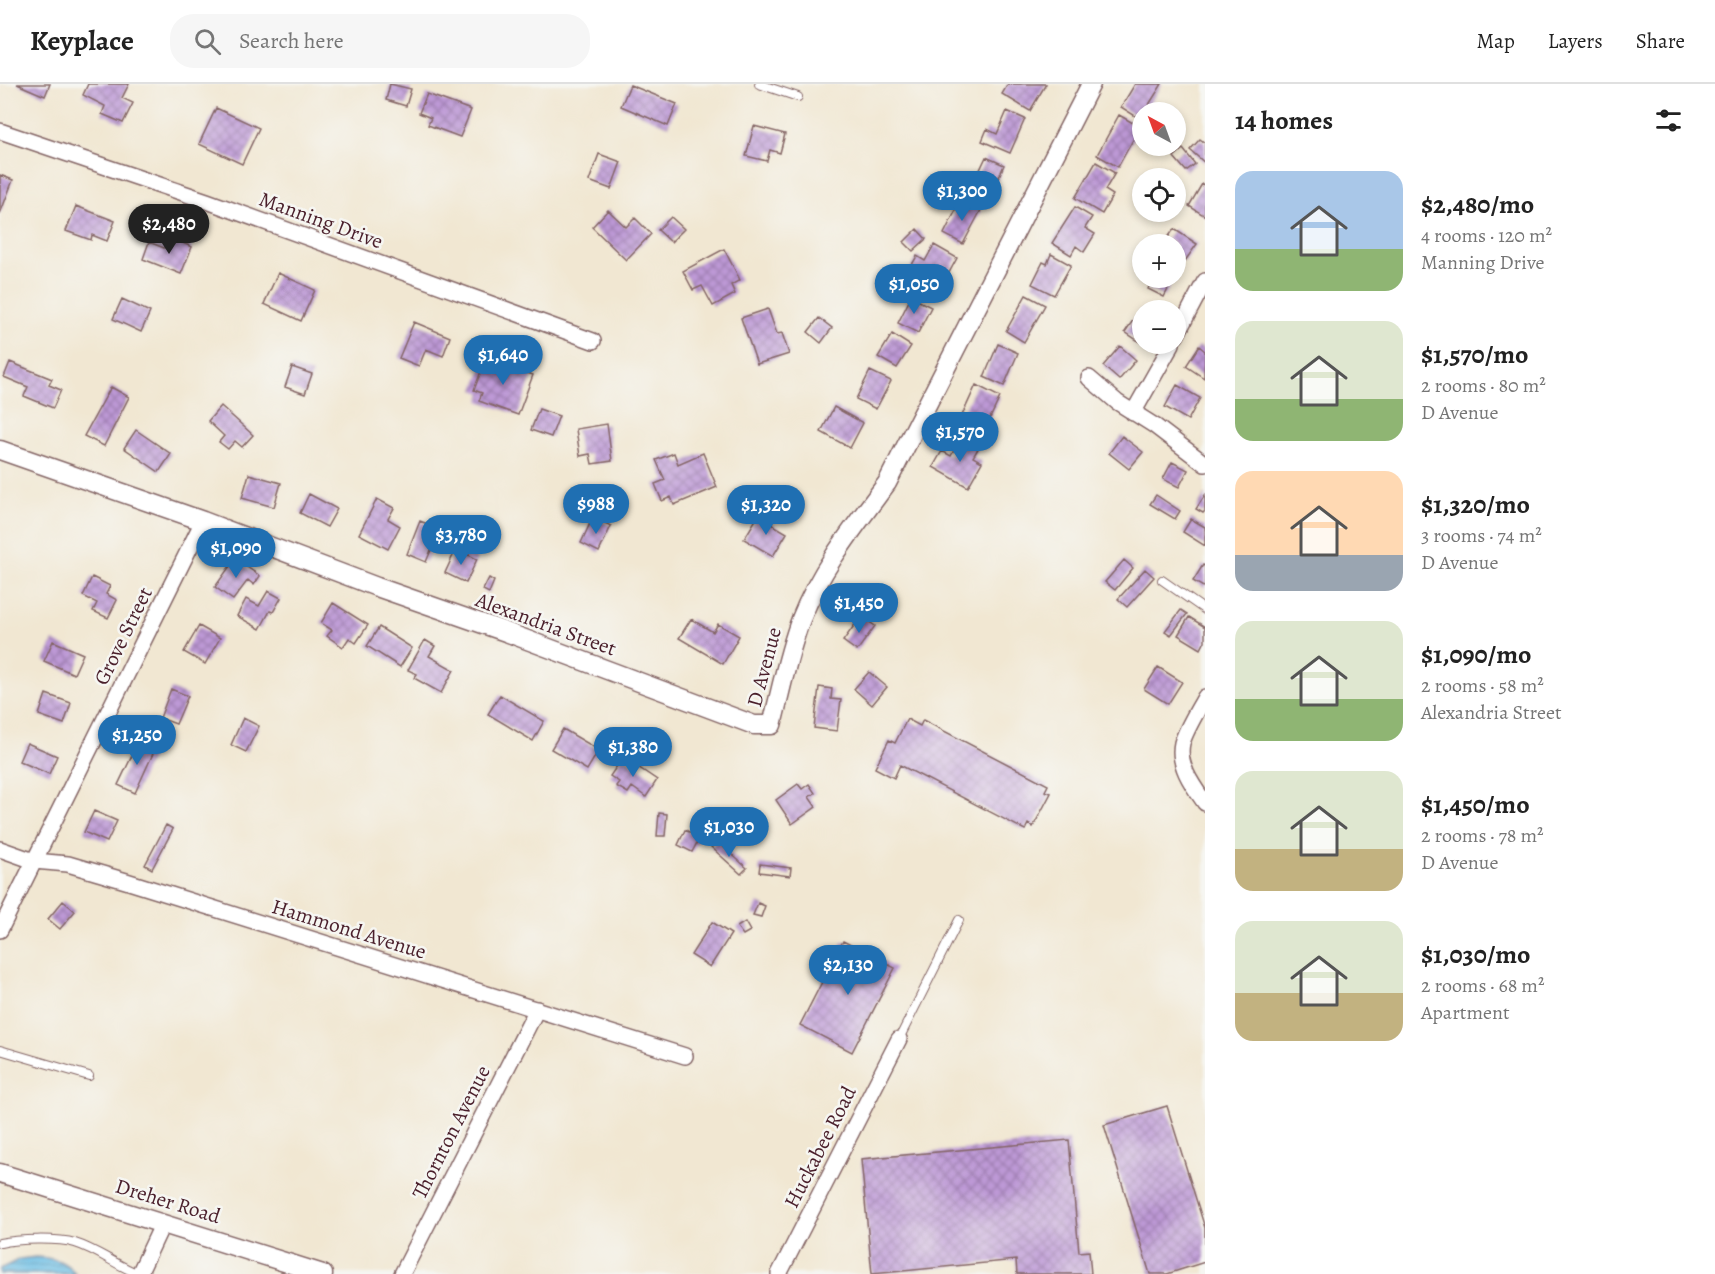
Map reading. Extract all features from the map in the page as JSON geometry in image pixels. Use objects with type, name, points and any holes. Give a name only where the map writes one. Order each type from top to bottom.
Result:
[{"type":"street","name":"D Avenue","points":[[772,725],[793,643],[811,595],[844,540],[887,483],[1091,84]]},
{"type":"street","name":"Manning Drive","points":[[0,131],[207,201],[593,341]]},
{"type":"street","points":[[1186,317],[1205,281]]},
{"type":"street","points":[[1133,413],[1166,354]]},
{"type":"street","points":[[1089,378],[1117,402],[1155,426],[1205,464]]},
{"type":"street","name":"Alexandria Street","points":[[0,450],[203,521],[753,725],[772,725]]},
{"type":"street","name":"Grove Street","points":[[0,930],[203,521]]},
{"type":"street","points":[[1205,697],[1183,741],[1181,754],[1189,778],[1205,803]]},
{"type":"street","name":"Hammond Avenue","points":[[0,849],[34,861],[68,864],[116,878],[685,1056]]},
{"type":"street","name":"Thornton Avenue","points":[[402,1274],[537,1009]]},
{"type":"street","name":"Huckabee Road","points":[[779,1274],[899,1039]]},
{"type":"street","name":"Dreher Road","points":[[0,1173],[323,1274]]},
{"type":"street","points":[[139,1274],[163,1223]]},
{"type":"lane","points":[[759,84],[798,97]]},
{"type":"lane","points":[[1162,580],[1205,610]]},
{"type":"lane","points":[[899,1039],[959,920]]},
{"type":"lane","points":[[0,1050],[89,1076]]},
{"type":"lane","points":[[0,1243],[12,1240],[74,1243],[139,1274]]},
{"type":"water","points":[[36,1257],[58,1261],[67,1265],[76,1274],[0,1274],[0,1269],[20,1259]]},
{"type":"building","points":[[17,84],[50,84],[45,96]]},
{"type":"building","points":[[88,84],[129,84],[122,98],[133,103],[123,123],[102,114],[105,106],[83,95]]},
{"type":"building","points":[[390,84],[411,89],[406,106],[386,100]]},
{"type":"building","points":[[1008,84],[1046,84],[1030,111],[1002,94]]},
{"type":"building","points":[[1135,84],[1162,84],[1151,102],[1132,102],[1132,114],[1121,107]]},
{"type":"building","points":[[630,85],[677,104],[668,126],[621,106]]},
{"type":"building","points":[[427,94],[471,110],[460,137],[428,125],[431,118],[419,113]]},
{"type":"building","points":[[216,108],[259,128],[242,164],[199,144]]},
{"type":"building","points":[[1007,111],[1025,119],[1010,153],[982,141],[987,129],[997,134]]},
{"type":"building","points":[[1119,115],[1132,122],[1132,142],[1118,167],[1097,155]]},
{"type":"building","points":[[754,126],[785,134],[780,153],[770,150],[767,161],[746,156]]},
{"type":"building","points":[[1200,139],[1205,143],[1205,163],[1190,150]]},
{"type":"building","points":[[1186,153],[1195,164],[1186,171],[1186,168],[1174,157],[1186,156]]},
{"type":"building","points":[[599,154],[621,162],[611,189],[589,181]]},
{"type":"building","points":[[986,157],[1004,165],[989,200],[970,191]]},
{"type":"building","points":[[1096,162],[1115,173],[1105,190],[1113,195],[1102,214],[1075,198]]},
{"type":"building","points":[[0,175],[13,180],[0,214]]},
{"type":"building","points":[[1202,184],[1205,185],[1205,216],[1189,206]]},
{"type":"building","points":[[961,200],[981,210],[963,244],[944,234]]},
{"type":"building","points":[[76,206],[115,221],[107,241],[92,235],[91,240],[66,231]]},
{"type":"building","points":[[1075,207],[1092,217],[1085,228],[1095,234],[1084,252],[1076,246],[1071,255],[1052,243]]},
{"type":"building","points":[[608,210],[626,227],[635,218],[651,234],[626,260],[592,227]]},
{"type":"building","points":[[671,217],[684,229],[671,242],[658,230]]},
{"type":"building","points":[[917,229],[926,239],[913,251],[904,242]]},
{"type":"building","points":[[1174,229],[1182,234],[1170,234]]},
{"type":"building","points":[[169,237],[192,247],[181,274],[143,259],[149,242],[164,248]]},
{"type":"building","points":[[1186,237],[1197,244],[1186,260]]},
{"type":"building","points":[[934,245],[957,258],[938,293],[917,281],[921,274],[910,268],[917,256],[925,261]]},
{"type":"building","points":[[724,249],[740,280],[731,285],[735,294],[713,306],[702,286],[693,290],[683,271]]},
{"type":"building","points":[[1051,254],[1071,265],[1054,295],[1032,284],[1043,262],[1047,264]]},
{"type":"building","points":[[278,273],[315,290],[301,321],[264,304]]},
{"type":"building","points":[[1148,288],[1169,288],[1164,297]]},
{"type":"building","points":[[1026,295],[1045,305],[1024,342],[1006,331]]},
{"type":"building","points":[[911,297],[931,307],[918,333],[898,323]]},
{"type":"building","points":[[122,299],[150,312],[141,332],[113,319]]},
{"type":"building","points":[[768,309],[777,334],[782,333],[789,354],[757,364],[741,318]]},
{"type":"building","points":[[819,318],[832,328],[821,343],[808,332]]},
{"type":"building","points":[[414,322],[450,337],[443,356],[426,349],[419,366],[399,358]]},
{"type":"building","points":[[1132,322],[1132,337],[1125,332]]},
{"type":"building","points":[[892,334],[911,346],[897,368],[878,357]]},
{"type":"building","points":[[998,344],[1018,353],[1004,386],[984,377]]},
{"type":"building","points":[[1120,346],[1136,360],[1119,380],[1103,366]]},
{"type":"building","points":[[1199,346],[1205,351],[1204,378],[1186,366]]},
{"type":"building","points":[[486,358],[533,375],[518,415],[479,401],[482,393],[474,390]]},
{"type":"building","points":[[10,362],[52,379],[49,385],[61,390],[53,408],[24,396],[28,387],[4,377]]},
{"type":"building","points":[[292,367],[312,374],[305,394],[285,387]]},
{"type":"building","points":[[870,371],[891,381],[876,409],[856,399]]},
{"type":"building","points":[[976,385],[1000,397],[984,431],[960,420]]},
{"type":"building","points":[[1177,385],[1200,398],[1188,420],[1165,407]]},
{"type":"building","points":[[111,387],[129,397],[104,446],[84,436]]},
{"type":"building","points":[[221,406],[253,435],[242,447],[235,441],[228,449],[219,442],[224,436],[208,421]]},
{"type":"building","points":[[834,407],[863,423],[850,448],[821,432]]},
{"type":"building","points":[[539,409],[559,416],[551,437],[531,430]]},
{"type":"building","points":[[607,424],[612,461],[592,464],[590,454],[580,456],[576,429]]},
{"type":"building","points":[[136,430],[171,454],[159,472],[124,448]]},
{"type":"building","points":[[1122,436],[1143,452],[1129,469],[1109,453]]},
{"type":"building","points":[[961,437],[979,447],[973,457],[982,462],[968,487],[933,467],[942,451],[951,456]]},
{"type":"building","points":[[674,453],[678,464],[703,453],[717,487],[674,505],[671,497],[662,501],[655,484],[665,480],[656,460]]},
{"type":"building","points":[[1172,462],[1188,470],[1179,487],[1163,479]]},
{"type":"building","points":[[249,474],[281,483],[274,507],[242,498]]},
{"type":"building","points":[[309,494],[337,509],[327,527],[300,513]]},
{"type":"building","points":[[1156,495],[1180,511],[1175,519],[1150,504]]},
{"type":"building","points":[[1205,495],[1205,511],[1203,513],[1196,509]]},
{"type":"building","points":[[377,499],[394,508],[388,519],[400,526],[388,549],[359,534]]},
{"type":"building","points":[[758,516],[787,533],[773,556],[744,539]]},
{"type":"building","points":[[593,517],[611,526],[599,552],[581,543]]},
{"type":"building","points":[[1191,519],[1205,527],[1205,546],[1183,532]]},
{"type":"building","points":[[420,521],[440,529],[426,562],[407,554]]},
{"type":"building","points":[[456,549],[477,559],[466,583],[445,573]]},
{"type":"building","points":[[235,559],[260,576],[254,585],[248,580],[233,600],[215,587]]},
{"type":"building","points":[[1124,560],[1133,568],[1115,590],[1105,582]]},
{"type":"building","points":[[1203,565],[1205,566],[1205,588],[1193,581]]},
{"type":"building","points":[[1145,569],[1154,577],[1127,607],[1118,599]]},
{"type":"building","points":[[92,577],[110,586],[106,594],[117,600],[108,618],[93,611],[97,603],[83,596]]},
{"type":"building","points":[[489,578],[494,581],[489,593],[483,590]]},
{"type":"building","points":[[268,591],[281,598],[273,612],[270,611],[260,629],[237,616],[246,599],[259,606]]},
{"type":"building","points":[[333,603],[368,625],[356,643],[349,638],[343,647],[327,636],[332,630],[321,623]]},
{"type":"building","points":[[1181,610],[1187,614],[1171,635],[1165,631]]},
{"type":"building","points":[[861,616],[875,626],[857,651],[843,641]]},
{"type":"building","points":[[1189,617],[1205,627],[1205,641],[1201,649],[1178,635]]},
{"type":"building","points":[[691,619],[713,632],[718,624],[739,636],[723,664],[679,638]]},
{"type":"building","points":[[199,626],[220,638],[205,664],[184,652]]},
{"type":"building","points":[[379,627],[412,648],[400,667],[367,646]]},
{"type":"building","points":[[425,640],[435,646],[429,656],[454,670],[441,693],[414,678],[417,674],[408,670]]},
{"type":"building","points":[[53,641],[83,654],[74,674],[44,661]]},
{"type":"building","points":[[1158,667],[1182,682],[1168,704],[1144,689]]},
{"type":"building","points":[[869,672],[887,687],[872,705],[854,689]]},
{"type":"building","points":[[819,687],[832,689],[831,699],[841,700],[837,731],[814,728]]},
{"type":"building","points":[[171,689],[188,696],[176,724],[160,718]]},
{"type":"building","points":[[46,694],[71,703],[64,724],[39,715]]},
{"type":"building","points":[[500,695],[544,721],[533,741],[488,714]]},
{"type":"building","points":[[243,718],[259,726],[246,752],[231,745]]},
{"type":"building","points":[[907,719],[920,726],[923,720],[1048,785],[1045,791],[1051,793],[1033,827],[1028,824],[1025,830],[900,765],[894,778],[875,768],[889,740],[895,743]]},
{"type":"building","points":[[563,729],[599,750],[587,770],[551,749]]},
{"type":"building","points":[[140,739],[156,747],[135,793],[118,785]]},
{"type":"building","points":[[27,743],[57,756],[49,774],[19,761]]},
{"type":"building","points":[[623,757],[657,780],[646,797],[632,787],[628,793],[616,786],[619,782],[610,776]]},
{"type":"building","points":[[798,784],[802,789],[809,784],[815,793],[809,797],[816,807],[792,824],[776,800]]},
{"type":"building","points":[[94,811],[117,821],[107,842],[84,832]]},
{"type":"building","points":[[659,813],[667,814],[665,836],[657,836]]},
{"type":"building","points":[[166,825],[173,829],[152,869],[145,865]]},
{"type":"building","points":[[685,830],[700,837],[692,852],[678,845]]},
{"type":"building","points":[[717,841],[747,868],[741,874],[711,847]]},
{"type":"building","points":[[760,864],[791,868],[790,876],[759,872]]},
{"type":"building","points":[[63,901],[75,911],[60,929],[48,919]]},
{"type":"building","points":[[758,903],[765,906],[761,917],[753,915]]},
{"type":"building","points":[[712,922],[731,934],[710,967],[691,955]]},
{"type":"building","points":[[745,922],[750,931],[743,935],[737,927]]},
{"type":"building","points":[[843,941],[895,968],[852,1052],[800,1025]]},
{"type":"building","points":[[1167,1106],[1205,1228],[1205,1262],[1167,1274],[1150,1274],[1104,1125]]},
{"type":"building","points":[[1069,1140],[1079,1252],[1089,1251],[1091,1274],[1017,1274],[1016,1260],[872,1274],[861,1159]]}]
